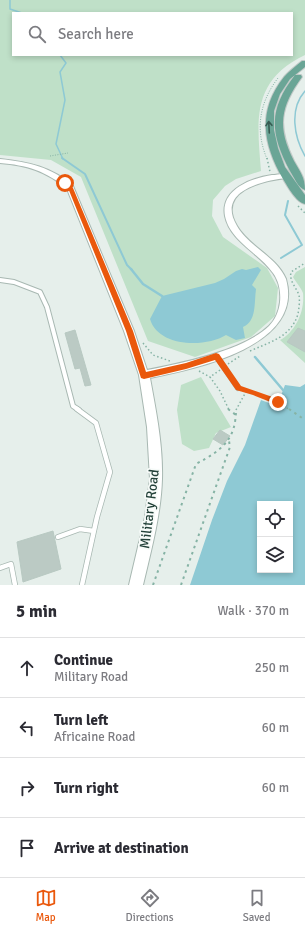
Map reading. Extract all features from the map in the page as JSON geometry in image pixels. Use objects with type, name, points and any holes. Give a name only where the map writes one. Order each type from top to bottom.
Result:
[{"type":"main road","points":[[303,199],[292,186],[274,155],[268,130],[269,114],[272,102],[280,86],[289,76],[305,63]]},
{"type":"main road","points":[[305,71],[292,83],[282,104],[279,118],[279,132],[283,149],[297,175],[305,186]]},
{"type":"main road","points":[[283,149],[282,157],[290,175],[286,176]]},
{"type":"street","name":"Military Road","points":[[0,161],[18,163],[44,169],[56,176],[70,188],[129,331],[144,376],[153,427],[156,479],[151,517],[136,585]]},
{"type":"street","points":[[144,376],[186,366],[216,356],[252,342],[264,336],[273,328],[284,308],[284,288],[281,278],[273,267],[235,229],[229,219],[228,211],[229,203],[233,196],[244,186],[258,180],[286,176]]},
{"type":"lane","points":[[0,280],[14,282],[40,292],[47,307],[73,406],[96,423],[110,472],[94,531],[82,585]]},
{"type":"lane","points":[[216,356],[238,388]]},
{"type":"lane","points":[[58,537],[80,529],[94,531]]},
{"type":"lane","points":[[0,568],[11,564],[15,585]]},
{"type":"path","points":[[50,156],[68,153]]},
{"type":"path","points":[[210,377],[223,367]]},
{"type":"path","points":[[196,369],[210,377],[221,392],[226,407],[230,412],[236,415]]},
{"type":"path","points":[[238,388],[254,392],[278,402],[305,420]]},
{"type":"path","points":[[153,585],[196,464],[215,454],[229,441],[235,429],[236,408],[247,390]]},
{"type":"path","points":[[181,585],[230,446],[229,441]]},
{"type":"green space","points":[[0,0],[305,0],[305,55],[287,65],[275,77],[266,90],[261,104],[259,135],[261,171],[236,179],[225,186],[213,200],[212,216],[223,237],[267,268],[278,288],[275,316],[251,337],[195,357],[148,341],[81,177],[51,160],[0,155]]},
{"type":"green space","points":[[305,267],[305,363],[280,340],[290,332],[301,314],[303,293],[293,277],[296,272]]},
{"type":"green space","points":[[201,377],[231,427],[216,433],[209,448],[194,451],[182,444],[177,410],[181,385]]},
{"type":"water","points":[[258,267],[261,270],[252,285],[256,289],[254,311],[251,320],[243,327],[245,338],[236,340],[226,335],[206,342],[195,343],[172,340],[162,335],[155,328],[150,319],[162,296],[215,283],[236,271]]},
{"type":"water","points":[[305,384],[305,585],[190,585],[212,520],[227,481],[245,445],[261,400],[277,406],[285,385],[300,387]]},
{"type":"building","points":[[298,328],[305,331],[305,352],[287,342]]},
{"type":"building","points":[[75,330],[91,385],[85,386],[80,368],[75,369],[65,333]]},
{"type":"building","points":[[220,430],[230,436],[223,445],[213,439]]},
{"type":"building","points":[[53,531],[61,569],[23,582],[17,542]]},
{"type":"waterway","points":[[10,0],[10,9],[19,12]]},
{"type":"waterway","points":[[61,56],[66,63],[60,72],[65,100],[56,144],[63,159]]},
{"type":"waterway","points":[[305,91],[300,98],[295,114],[296,132],[305,156]]},
{"type":"waterway","points":[[63,159],[85,174],[127,265],[131,269]]},
{"type":"waterway","points":[[281,258],[302,245],[285,215],[288,201]]},
{"type":"waterway","points":[[131,269],[143,284],[162,296]]},
{"type":"waterway","points":[[255,357],[283,390]]},
{"type":"route","points":[[65,183],[70,188],[129,331],[144,376],[186,366],[216,356],[238,388],[254,392],[278,402]]}]
